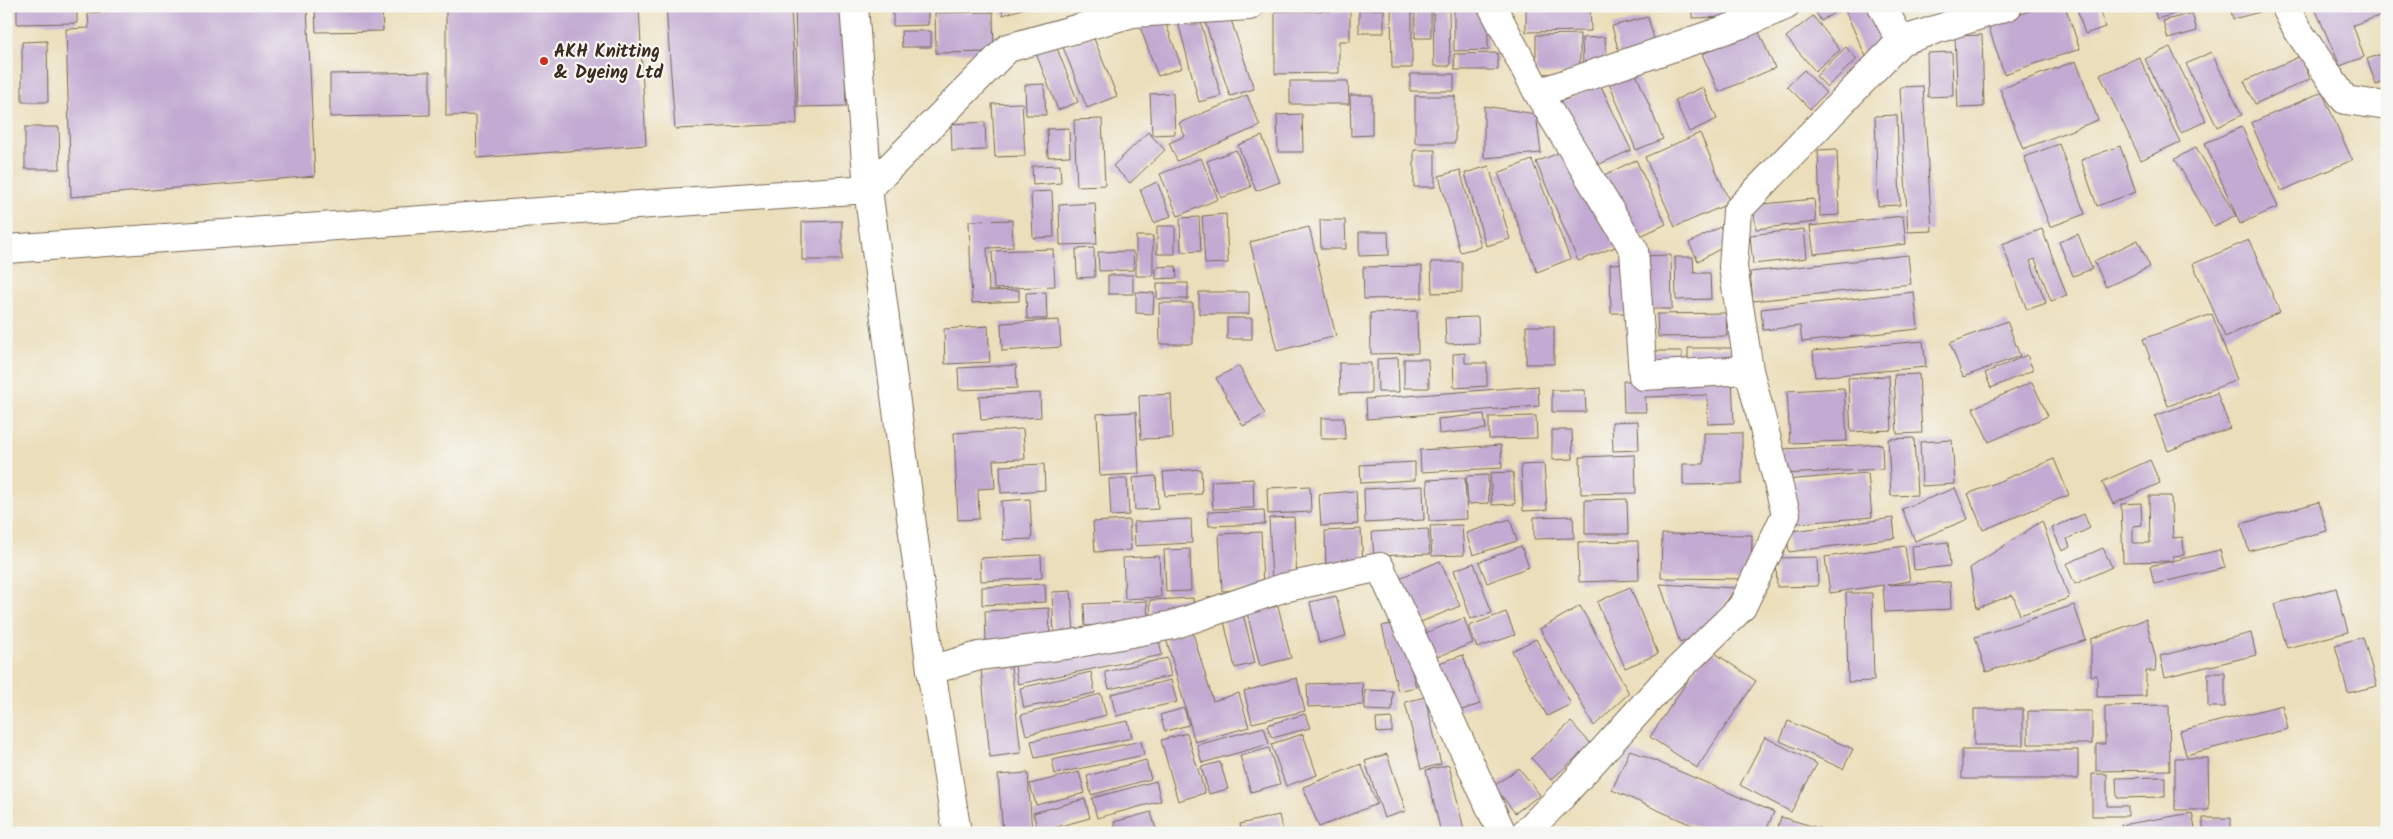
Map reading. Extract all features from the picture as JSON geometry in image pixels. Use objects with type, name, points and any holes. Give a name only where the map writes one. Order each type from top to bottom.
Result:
[{"type":"street","points":[[854,6],[868,189],[931,670],[957,833]]},
{"type":"street","points":[[6,249],[868,189],[1008,48],[1133,13],[1249,6]]},
{"type":"street","points":[[1492,6],[1538,93],[1634,250],[1643,376],[1748,370]]},
{"type":"street","points":[[1538,93],[1742,24],[1784,6]]},
{"type":"street","points":[[1882,6],[1901,41]]},
{"type":"street","points":[[1525,833],[1562,796],[1662,685],[1742,607],[1786,514],[1748,370],[1733,267],[1737,211],[1901,41],[2008,6]]},
{"type":"street","points":[[2285,6],[2345,100],[2387,106]]},
{"type":"street","points":[[931,670],[978,656],[1073,644],[1173,625],[1283,588],[1380,567],[1502,833]]},
{"type":"building","points":[[17,6],[77,6],[77,23],[17,24]]},
{"type":"building","points":[[104,6],[307,6],[315,176],[71,197],[66,29],[89,28],[88,13],[105,12]]},
{"type":"building","points":[[315,6],[382,6],[383,31],[316,32]]},
{"type":"building","name":"AKH Knitting & Dyeing Ltd","points":[[446,6],[639,6],[646,145],[477,158],[476,115],[446,116]]},
{"type":"building","points":[[666,6],[791,6],[797,124],[675,129]]},
{"type":"building","points":[[843,6],[846,106],[798,107],[795,8]]},
{"type":"building","points":[[893,6],[928,6],[928,25],[893,26]]},
{"type":"building","points":[[1000,6],[1028,6],[1028,7],[1003,15]]},
{"type":"building","points":[[1415,6],[1431,6],[1431,38],[1415,38]]},
{"type":"building","points":[[1526,6],[1590,6],[1591,31],[1526,32]]},
{"type":"building","points":[[1692,6],[1734,6],[1735,17],[1692,18]]},
{"type":"building","points":[[1812,6],[1838,6],[1840,9],[1821,21]]},
{"type":"building","points":[[1843,6],[1874,6],[1892,46],[1866,57]]},
{"type":"building","points":[[2044,6],[2065,6],[2080,49],[2004,74],[1988,25]]},
{"type":"building","points":[[2076,6],[2098,6],[2105,27],[2085,34]]},
{"type":"building","points":[[2153,6],[2198,6],[2198,7],[2157,19]]},
{"type":"building","points":[[2230,6],[2258,6],[2260,12],[2233,19]]},
{"type":"building","points":[[2314,6],[2387,6],[2387,27],[2382,15],[2353,25],[2364,57],[2340,66]]},
{"type":"building","points":[[1227,8],[1254,89],[1230,96],[1203,16]]},
{"type":"building","points":[[1454,8],[1488,8],[1488,50],[1454,51]]},
{"type":"building","points":[[1384,9],[1384,33],[1359,33],[1359,10]]},
{"type":"building","points":[[1391,10],[1412,10],[1412,68],[1392,68]]},
{"type":"building","points":[[1433,10],[1449,10],[1450,66],[1434,66]]},
{"type":"building","points":[[1275,11],[1350,11],[1350,41],[1339,41],[1339,73],[1275,74]]},
{"type":"building","points":[[993,12],[994,52],[936,53],[935,13]]},
{"type":"building","points":[[2192,13],[2197,31],[2168,39],[2163,21]]},
{"type":"building","points":[[1163,16],[1182,68],[1158,76],[1139,24]]},
{"type":"building","points":[[1199,16],[1221,96],[1199,102],[1178,22]]},
{"type":"building","points":[[1813,16],[1840,50],[1815,71],[1786,37]]},
{"type":"building","points":[[1648,17],[1657,51],[1621,61],[1612,26]]},
{"type":"building","points":[[1758,30],[1775,68],[1719,92],[1702,54]]},
{"type":"building","points":[[901,31],[931,31],[931,47],[902,47]]},
{"type":"building","points":[[1580,34],[1580,73],[1536,74],[1536,35]]},
{"type":"building","points":[[1982,35],[1984,107],[1958,108],[1955,36]]},
{"type":"building","points":[[1093,36],[1117,96],[1087,108],[1063,47]]},
{"type":"building","points":[[1605,37],[1606,66],[1583,66],[1582,38]]},
{"type":"building","points":[[47,41],[48,102],[22,102],[22,42]]},
{"type":"building","points":[[6,43],[8,43],[10,99],[6,99]]},
{"type":"building","points":[[1055,43],[1078,102],[1058,110],[1035,51]]},
{"type":"building","points":[[1846,47],[1857,59],[1827,87],[1816,76]]},
{"type":"building","points":[[2170,47],[2206,121],[2181,133],[2145,59]]},
{"type":"building","points":[[1952,52],[1953,96],[1928,97],[1927,53]]},
{"type":"building","points":[[2211,52],[2242,115],[2217,127],[2186,64]]},
{"type":"building","points":[[2387,52],[2387,82],[2376,85],[2367,59]]},
{"type":"building","points":[[1498,53],[1498,70],[1455,70],[1454,54]]},
{"type":"building","points":[[2301,56],[2310,79],[2255,104],[2244,81]]},
{"type":"building","points":[[2139,57],[2180,142],[2141,160],[2100,75]]},
{"type":"building","points":[[2076,61],[2098,120],[2023,149],[2000,89]]},
{"type":"building","points":[[1804,70],[1826,93],[1810,109],[1787,86]]},
{"type":"building","points":[[1635,71],[1663,139],[1636,150],[1609,82]]},
{"type":"building","points":[[430,72],[430,115],[330,117],[330,74]]},
{"type":"building","points":[[1410,74],[1454,74],[1454,91],[1410,91]]},
{"type":"building","points":[[1290,81],[1348,81],[1349,104],[1290,104]]},
{"type":"building","points":[[1044,84],[1046,115],[1026,115],[1025,85]]},
{"type":"building","points":[[1600,84],[1631,150],[1591,168],[1560,102]]},
{"type":"building","points":[[1923,86],[1932,231],[1908,232],[1900,87]]},
{"type":"building","points":[[1703,87],[1717,119],[1689,132],[1675,100]]},
{"type":"building","points":[[2322,92],[2352,160],[2281,191],[2251,123]]},
{"type":"building","points":[[1173,93],[1175,134],[1152,135],[1150,94]]},
{"type":"building","points":[[1247,95],[1260,126],[1177,161],[1169,143],[1185,136],[1179,123]]},
{"type":"building","points":[[1350,95],[1372,95],[1372,135],[1351,136]]},
{"type":"building","points":[[1415,96],[1455,96],[1455,143],[1415,143]]},
{"type":"building","points":[[1022,103],[1025,156],[995,157],[992,104]]},
{"type":"building","points":[[1484,106],[1536,114],[1541,153],[1484,158]]},
{"type":"building","points":[[1302,114],[1303,152],[1278,152],[1277,115]]},
{"type":"building","points":[[1897,115],[1900,205],[1878,206],[1875,116]]},
{"type":"building","points":[[1102,119],[1105,185],[1077,186],[1074,120]]},
{"type":"building","points":[[985,122],[986,150],[952,151],[951,124]]},
{"type":"building","points":[[25,127],[59,127],[60,169],[25,169]]},
{"type":"building","points":[[2242,127],[2278,207],[2240,224],[2205,143]]},
{"type":"building","points":[[1069,128],[1070,156],[1048,157],[1047,129]]},
{"type":"building","points":[[1148,132],[1165,150],[1130,183],[1113,166]]},
{"type":"building","points":[[1700,133],[1730,203],[1675,227],[1645,157]]},
{"type":"building","points":[[1262,136],[1280,182],[1256,191],[1238,145]]},
{"type":"building","points":[[2059,144],[2085,214],[2050,227],[2024,157]]},
{"type":"building","points":[[2120,146],[2136,192],[2097,206],[2081,160]]},
{"type":"building","points":[[2196,147],[2236,216],[2214,227],[2175,159]]},
{"type":"building","points":[[1837,149],[1839,215],[1820,216],[1818,150]]},
{"type":"building","points":[[1236,150],[1251,187],[1221,198],[1207,161]]},
{"type":"building","points":[[1414,150],[1435,150],[1435,187],[1414,187]]},
{"type":"building","points":[[1566,150],[1626,243],[1578,261],[1536,162]]},
{"type":"building","points":[[1201,158],[1218,199],[1178,216],[1160,174]]},
{"type":"building","points":[[1532,160],[1570,259],[1537,272],[1498,173]]},
{"type":"building","points":[[1636,160],[1666,224],[1634,239],[1604,175]]},
{"type":"building","points":[[1060,165],[1061,183],[1033,185],[1032,166]]},
{"type":"building","points":[[1489,166],[1510,239],[1486,246],[1465,173]]},
{"type":"building","points":[[1460,170],[1481,247],[1460,252],[1439,176]]},
{"type":"building","points":[[1157,182],[1171,216],[1154,223],[1140,190]]},
{"type":"building","points":[[1052,191],[1054,237],[1033,238],[1031,192]]},
{"type":"building","points":[[1814,199],[1816,222],[1756,229],[1753,205]]},
{"type":"building","points":[[1095,203],[1097,244],[1060,245],[1059,205]]},
{"type":"building","points":[[1226,214],[1228,263],[1205,264],[1202,216]]},
{"type":"building","points":[[1903,216],[1906,244],[1814,254],[1810,226]]},
{"type":"building","points":[[1199,217],[1201,251],[1181,252],[1180,218]]},
{"type":"building","points":[[1012,220],[1013,247],[987,248],[989,291],[1019,290],[1019,301],[972,303],[969,221]]},
{"type":"building","points":[[1320,220],[1345,220],[1346,249],[1321,249]]},
{"type":"building","points":[[842,221],[842,260],[802,260],[802,222]]},
{"type":"building","points":[[1157,226],[1175,226],[1175,254],[1157,254]]},
{"type":"building","points":[[1309,227],[1336,336],[1277,351],[1250,242]]},
{"type":"building","points":[[1720,227],[1729,244],[1698,261],[1689,243]]},
{"type":"building","points":[[1804,229],[1807,258],[1753,264],[1750,235]]},
{"type":"building","points":[[2042,229],[2067,296],[2051,301],[2035,259],[2030,261],[2046,303],[2027,310],[2002,244]]},
{"type":"building","points":[[1359,232],[1388,232],[1389,255],[1359,256]]},
{"type":"building","points":[[2078,234],[2092,269],[2073,276],[2059,242]]},
{"type":"building","points":[[1136,236],[1153,236],[1153,276],[1136,276]]},
{"type":"building","points":[[2138,240],[2150,267],[2106,287],[2094,261]]},
{"type":"building","points":[[2249,240],[2280,312],[2225,337],[2193,264]]},
{"type":"building","points":[[1094,248],[1095,277],[1077,278],[1076,249]]},
{"type":"building","points":[[1053,249],[1055,286],[994,289],[992,251]]},
{"type":"building","points":[[1133,251],[1134,270],[1099,271],[1098,252]]},
{"type":"building","points":[[1671,255],[1672,309],[1640,309],[1639,256]]},
{"type":"building","points":[[1908,255],[1911,284],[1753,301],[1750,272]]},
{"type":"building","points":[[1675,257],[1693,257],[1694,273],[1710,273],[1711,299],[1676,300]]},
{"type":"building","points":[[1431,262],[1462,262],[1462,292],[1432,293]]},
{"type":"building","points":[[1631,263],[1633,313],[1611,313],[1610,264]]},
{"type":"building","points":[[1176,266],[1177,278],[1156,279],[1156,267]]},
{"type":"building","points":[[1422,266],[1422,298],[1364,299],[1363,267]]},
{"type":"building","points":[[1108,275],[1133,275],[1133,294],[1108,294]]},
{"type":"building","points":[[1157,283],[1188,283],[1188,299],[1157,299]]},
{"type":"building","points":[[1046,292],[1047,319],[1027,319],[1026,293]]},
{"type":"building","points":[[1136,292],[1154,293],[1153,314],[1136,313]]},
{"type":"building","points":[[1199,292],[1249,292],[1249,314],[1199,314]]},
{"type":"building","points":[[1914,292],[1918,329],[1802,342],[1800,326],[1763,330],[1761,309]]},
{"type":"building","points":[[1159,303],[1193,303],[1193,344],[1160,344]]},
{"type":"building","points":[[1417,311],[1418,353],[1371,354],[1370,313]]},
{"type":"building","points":[[1726,313],[1727,336],[1658,337],[1657,314]]},
{"type":"building","points":[[2212,314],[2237,380],[2168,406],[2143,339]]},
{"type":"building","points":[[1478,317],[1479,343],[1446,344],[1445,318]]},
{"type":"building","points":[[1227,318],[1252,318],[1252,339],[1227,339]]},
{"type":"building","points":[[1059,320],[1061,347],[1002,351],[1001,323]]},
{"type":"building","points":[[2007,321],[2020,356],[1963,377],[1950,343]]},
{"type":"building","points":[[988,326],[990,362],[945,364],[944,329]]},
{"type":"building","points":[[1526,326],[1554,326],[1554,364],[1526,364]]},
{"type":"building","points":[[1923,341],[1926,367],[1815,377],[1813,351]]},
{"type":"building","points":[[1688,348],[1736,348],[1736,370],[1688,370]]},
{"type":"building","points":[[1646,351],[1682,351],[1682,371],[1646,371]]},
{"type":"building","points":[[1465,353],[1465,363],[1487,363],[1487,386],[1454,388],[1453,354]]},
{"type":"building","points":[[2027,355],[2033,370],[1991,388],[1985,373]]},
{"type":"building","points":[[1398,358],[1399,392],[1378,392],[1377,359]]},
{"type":"building","points":[[1404,359],[1428,359],[1429,388],[1404,388]]},
{"type":"building","points":[[1339,363],[1371,363],[1371,393],[1340,394]]},
{"type":"building","points":[[1016,365],[1017,388],[959,390],[958,368]]},
{"type":"building","points":[[1239,366],[1265,414],[1243,426],[1216,378]]},
{"type":"building","points":[[1919,374],[1922,433],[1897,434],[1894,375]]},
{"type":"building","points":[[1889,376],[1892,430],[1851,432],[1848,378]]},
{"type":"building","points":[[1732,377],[1734,423],[1708,424],[1707,395],[1645,397],[1646,412],[1624,412],[1623,381]]},
{"type":"building","points":[[2032,382],[2048,416],[1989,442],[1973,408]]},
{"type":"building","points":[[1538,386],[1539,406],[1367,419],[1366,399]]},
{"type":"building","points":[[1844,388],[1847,441],[1790,443],[1787,391]]},
{"type":"building","points":[[1552,390],[1585,390],[1586,412],[1552,412]]},
{"type":"building","points":[[1040,393],[1041,417],[981,420],[979,396]]},
{"type":"building","points":[[2217,393],[2230,428],[2168,451],[2155,416]]},
{"type":"building","points":[[1171,394],[1173,438],[1141,439],[1139,396]]},
{"type":"building","points":[[1136,412],[1139,474],[1100,476],[1097,414]]},
{"type":"building","points":[[1484,414],[1486,429],[1439,434],[1438,419]]},
{"type":"building","points":[[1536,416],[1537,438],[1489,439],[1489,417]]},
{"type":"building","points":[[1321,418],[1344,418],[1345,439],[1321,439]]},
{"type":"building","points":[[1638,421],[1639,450],[1613,451],[1612,422]]},
{"type":"building","points":[[1023,429],[1025,459],[993,460],[995,488],[978,489],[979,519],[958,520],[954,433]]},
{"type":"building","points":[[1552,430],[1572,430],[1573,459],[1552,460]]},
{"type":"building","points":[[1704,433],[1742,433],[1742,484],[1683,485],[1683,464],[1704,464]]},
{"type":"building","points":[[1914,438],[1917,495],[1891,496],[1888,439]]},
{"type":"building","points":[[1952,440],[1955,484],[1922,486],[1920,442]]},
{"type":"building","points":[[1882,444],[1883,469],[1783,474],[1782,449]]},
{"type":"building","points":[[1501,445],[1502,468],[1421,472],[1420,450]]},
{"type":"building","points":[[1635,455],[1636,493],[1581,494],[1580,457]]},
{"type":"building","points":[[2054,459],[2069,495],[1983,530],[1968,494]]},
{"type":"building","points":[[2150,460],[2160,483],[2113,504],[2102,482]]},
{"type":"building","points":[[1415,462],[1415,480],[1361,483],[1360,465]]},
{"type":"building","points":[[1044,464],[1045,490],[1001,493],[1000,466]]},
{"type":"building","points":[[1544,464],[1547,510],[1523,511],[1521,465]]},
{"type":"building","points":[[1201,469],[1202,494],[1165,496],[1163,472]]},
{"type":"building","points":[[1513,472],[1515,504],[1492,505],[1490,473]]},
{"type":"building","points":[[1868,473],[1872,517],[1789,524],[1785,480]]},
{"type":"building","points":[[1488,475],[1489,503],[1468,504],[1466,476]]},
{"type":"building","points":[[1156,476],[1158,509],[1135,510],[1133,478]]},
{"type":"building","points":[[1465,478],[1467,519],[1429,521],[1427,480]]},
{"type":"building","points":[[1109,479],[1127,479],[1129,515],[1111,516]]},
{"type":"building","points":[[1253,479],[1254,508],[1213,509],[1211,481]]},
{"type":"building","points":[[1310,486],[1311,512],[1268,514],[1267,488]]},
{"type":"building","points":[[1423,486],[1424,520],[1365,523],[1364,489]]},
{"type":"building","points":[[1955,488],[1968,519],[1915,541],[1902,509]]},
{"type":"building","points":[[1356,491],[1358,524],[1321,526],[1319,494]]},
{"type":"building","points":[[2149,496],[2171,496],[2173,538],[2183,537],[2184,555],[2173,556],[2173,561],[2123,562],[2121,504],[2141,503],[2142,525],[2133,526],[2133,543],[2150,543]]},
{"type":"building","points":[[1030,499],[1032,539],[1003,540],[1001,501]]},
{"type":"building","points":[[1627,499],[1628,534],[1585,534],[1585,500]]},
{"type":"building","points":[[2319,502],[2327,531],[2249,551],[2241,524]]},
{"type":"building","points":[[1264,510],[1265,524],[1209,526],[1208,512]]},
{"type":"building","points":[[2084,514],[2090,528],[2067,539],[2070,547],[2062,551],[2052,528]]},
{"type":"building","points":[[1573,516],[1574,538],[1534,539],[1534,517]]},
{"type":"building","points":[[1294,517],[1297,581],[1272,582],[1269,518]]},
{"type":"building","points":[[1893,518],[1895,538],[1789,552],[1786,532]]},
{"type":"building","points":[[1191,519],[1192,543],[1135,546],[1134,522]]},
{"type":"building","points":[[1510,519],[1517,541],[1473,555],[1466,533]]},
{"type":"building","points":[[1129,520],[1131,550],[1095,552],[1093,522]]},
{"type":"building","points":[[2042,521],[2069,598],[2020,615],[2013,595],[1977,608],[1970,568]]},
{"type":"building","points":[[1462,525],[1464,555],[1432,556],[1430,526]]},
{"type":"building","points":[[1361,529],[1363,565],[1326,567],[1325,531]]},
{"type":"building","points":[[1428,529],[1430,554],[1374,556],[1372,532]]},
{"type":"building","points":[[1261,532],[1263,589],[1222,591],[1219,534]]},
{"type":"building","points":[[1662,534],[1752,535],[1751,579],[1661,578]]},
{"type":"building","points":[[1638,541],[1639,580],[1579,582],[1578,542]]},
{"type":"building","points":[[1948,542],[1950,566],[1914,570],[1912,546]]},
{"type":"building","points":[[1521,546],[1529,567],[1487,583],[1479,562]]},
{"type":"building","points":[[1905,546],[1910,581],[1887,585],[1950,582],[1951,609],[1885,612],[1883,585],[1830,593],[1825,557]]},
{"type":"building","points":[[2103,548],[2112,567],[2075,584],[2066,564]]},
{"type":"building","points":[[1190,549],[1191,591],[1166,592],[1164,550]]},
{"type":"building","points":[[2220,550],[2225,568],[2154,584],[2150,566]]},
{"type":"building","points":[[1041,555],[1042,578],[981,581],[980,558]]},
{"type":"building","points":[[1159,556],[1161,597],[1125,599],[1123,558]]},
{"type":"building","points":[[1817,557],[1818,586],[1777,587],[1776,558]]},
{"type":"building","points":[[1440,561],[1460,606],[1416,624],[1397,579]]},
{"type":"building","points":[[1474,563],[1492,613],[1471,619],[1454,570]]},
{"type":"building","points":[[1045,584],[1046,602],[982,605],[982,587]]},
{"type":"building","points":[[1660,584],[1735,588],[1708,631],[1680,643]]},
{"type":"building","points":[[1630,587],[1658,654],[1625,668],[1597,602]]},
{"type":"building","points":[[2336,588],[2348,632],[2287,648],[2274,604]]},
{"type":"building","points":[[1071,591],[1074,633],[1054,634],[1052,592]]},
{"type":"building","points":[[1846,593],[1872,593],[1874,681],[1848,682]]},
{"type":"building","points":[[1336,596],[1346,636],[1319,643],[1310,602]]},
{"type":"building","points":[[1193,598],[1194,617],[1151,619],[1150,600]]},
{"type":"building","points":[[1147,601],[1148,623],[1085,626],[1084,604]]},
{"type":"building","points":[[2074,605],[2086,640],[1986,672],[1975,637]]},
{"type":"building","points":[[1278,606],[1291,658],[1260,666],[1247,613]]},
{"type":"building","points":[[1580,606],[1629,693],[1594,726],[1540,629]]},
{"type":"building","points":[[1049,608],[1050,641],[986,644],[985,611]]},
{"type":"building","points":[[1506,612],[1515,635],[1477,648],[1469,626]]},
{"type":"building","points":[[1243,613],[1255,663],[1235,668],[1223,617]]},
{"type":"building","points":[[1464,618],[1473,643],[1429,660],[1420,635]]},
{"type":"building","points":[[2146,619],[2156,660],[2155,671],[2146,671],[2146,696],[2097,697],[2097,675],[2091,676],[2091,639]]},
{"type":"building","points":[[1400,622],[1416,687],[1398,691],[1382,626]]},
{"type":"building","points":[[1192,630],[1213,701],[1239,693],[1249,727],[1195,742],[1166,638]]},
{"type":"building","points":[[2251,633],[2256,655],[2165,677],[2160,656]]},
{"type":"building","points":[[1158,636],[1162,655],[1018,684],[1015,666]]},
{"type":"building","points":[[2363,637],[2377,686],[2348,693],[2335,645]]},
{"type":"building","points":[[1536,639],[1571,704],[1547,716],[1512,651]]},
{"type":"building","points":[[1709,649],[1756,681],[1697,768],[1650,737]]},
{"type":"building","points":[[1463,655],[1480,704],[1453,713],[1436,664]]},
{"type":"building","points":[[1167,658],[1171,676],[1109,689],[1105,672]]},
{"type":"building","points":[[1011,666],[1021,753],[990,757],[981,669]]},
{"type":"building","points":[[1091,672],[1095,693],[1024,708],[1020,688]]},
{"type":"building","points":[[2208,673],[2225,673],[2225,707],[2208,707]]},
{"type":"building","points":[[1297,678],[1305,711],[1252,723],[1244,691]]},
{"type":"building","points":[[1171,680],[1177,702],[1116,716],[1111,694]]},
{"type":"building","points":[[1362,682],[1363,705],[1308,707],[1307,684]]},
{"type":"building","points":[[1365,690],[1393,691],[1392,711],[1365,710]]},
{"type":"building","points":[[1101,694],[1106,715],[1026,735],[1021,715]]},
{"type":"building","points":[[1425,697],[1441,764],[1421,769],[1405,702]]},
{"type":"building","points":[[2169,705],[2170,770],[2096,771],[2096,744],[2105,744],[2105,706]]},
{"type":"building","points":[[2282,705],[2288,729],[2186,755],[2180,731]]},
{"type":"building","points":[[1184,708],[1189,725],[1165,731],[1160,715]]},
{"type":"building","points":[[1974,709],[2023,709],[2023,745],[1974,745]]},
{"type":"building","points":[[2028,711],[2092,711],[2092,744],[2028,744]]},
{"type":"building","points":[[1305,714],[1310,728],[1272,738],[1267,725]]},
{"type":"building","points":[[1392,718],[1392,732],[1377,733],[1376,719]]},
{"type":"building","points":[[1128,721],[1132,738],[1035,758],[1031,741]]},
{"type":"building","points":[[1788,721],[1853,749],[1843,769],[1780,741]]},
{"type":"building","points":[[1571,722],[1591,744],[1551,780],[1531,758]]},
{"type":"building","points":[[1264,727],[1269,744],[1202,763],[1197,745]]},
{"type":"building","points":[[1187,733],[1205,793],[1178,801],[1161,740]]},
{"type":"building","points":[[1303,734],[1317,775],[1286,786],[1271,744]]},
{"type":"building","points":[[1765,737],[1817,764],[1791,812],[1740,785]]},
{"type":"building","points":[[1141,741],[1144,755],[1055,774],[1052,760]]},
{"type":"building","points":[[1269,748],[1280,784],[1251,792],[1240,756]]},
{"type":"building","points":[[1630,750],[1774,812],[1765,833],[1710,833],[1612,790]]},
{"type":"building","points":[[1962,750],[2078,750],[2078,779],[1962,779]]},
{"type":"building","points":[[1387,754],[1406,811],[1384,818],[1365,761]]},
{"type":"building","points":[[2175,758],[2208,758],[2209,810],[2175,810]]},
{"type":"building","points":[[1146,760],[1151,779],[1091,795],[1087,776]]},
{"type":"building","points":[[1220,762],[1228,789],[1209,794],[1201,767]]},
{"type":"building","points":[[1361,764],[1377,804],[1319,827],[1303,787]]},
{"type":"building","points":[[1449,765],[1464,830],[1441,833],[1426,770]]},
{"type":"building","points":[[1519,768],[1540,795],[1515,813],[1494,786]]},
{"type":"building","points":[[1079,772],[1085,793],[1036,805],[1030,784]]},
{"type":"building","points":[[1028,773],[1032,833],[1003,833],[998,775]]},
{"type":"building","points":[[2092,774],[2107,774],[2107,806],[2128,806],[2128,816],[2092,816]]},
{"type":"building","points":[[2165,777],[2165,797],[2117,798],[2116,778]]},
{"type":"building","points":[[1156,781],[1161,801],[1097,818],[1092,798]]},
{"type":"building","points":[[1085,799],[1090,818],[1038,832],[1033,813]]},
{"type":"building","points":[[1151,812],[1157,833],[1116,833],[1114,822]]},
{"type":"building","points":[[2192,813],[2196,833],[2122,833],[2121,825]]},
{"type":"building","points":[[1279,815],[1283,833],[1242,833],[1240,824]]},
{"type":"building","points":[[1781,817],[1832,832],[1832,833],[1776,833]]},
{"type":"building","points":[[2203,818],[2231,818],[2231,833],[2203,833]]},
{"type":"place","name":"AKH Knitting & Dyeing Ltd","points":[[544,61]]}]
